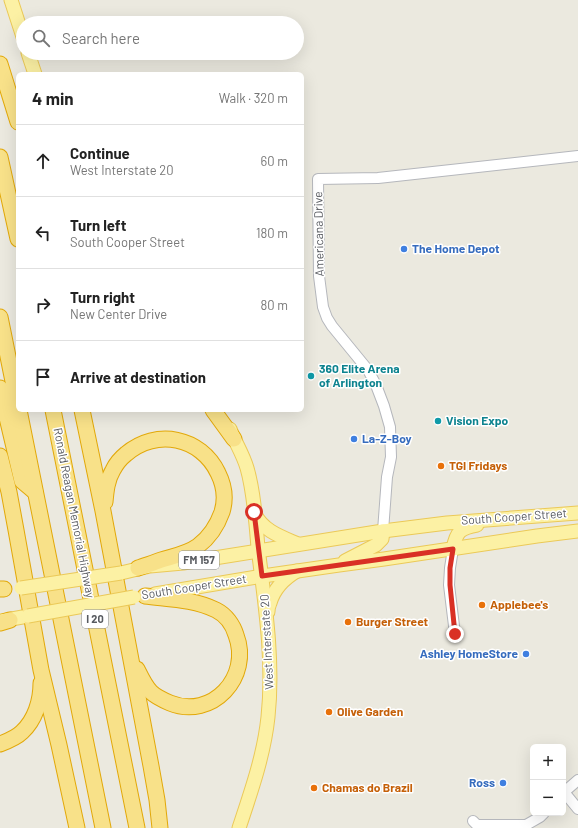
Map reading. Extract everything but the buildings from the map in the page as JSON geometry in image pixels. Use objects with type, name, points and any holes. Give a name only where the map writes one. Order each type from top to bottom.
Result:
[{"type":"highway","points":[[0,64],[16,116]]},
{"type":"highway","points":[[0,157],[16,229]]},
{"type":"highway","points":[[0,317],[16,396]]},
{"type":"highway","points":[[0,388],[22,481],[35,492]]},
{"type":"highway","points":[[19,412],[103,828]]},
{"type":"highway","name":"Ronald Reagan Memorial Highway","points":[[53,412],[137,828]]},
{"type":"highway","points":[[82,412],[103,511],[151,766],[160,828]]},
{"type":"highway","points":[[214,412],[234,438]]},
{"type":"highway","points":[[103,511],[108,483],[113,470],[120,459],[132,449],[145,442],[163,439],[178,440],[187,443],[205,454],[216,468],[223,487],[224,506],[214,530],[204,541],[190,551],[138,568]]},
{"type":"highway","points":[[0,456],[9,492],[41,670],[77,828]]},
{"type":"highway","points":[[0,501],[8,517],[22,560]]},
{"type":"highway","points":[[125,630],[134,661],[142,681],[152,693],[162,700],[176,705],[188,707],[198,706],[210,702],[220,696],[232,683],[239,667],[239,642],[234,629],[226,617],[217,610],[183,600],[139,597]]},
{"type":"highway","points":[[0,744],[12,739],[22,732],[31,721],[38,707],[41,691],[41,670]]},
{"type":"main road","points":[[11,0],[16,16]]},
{"type":"main road","points":[[30,60],[34,72]]},
{"type":"main road","name":"West Interstate 20","points":[[223,412],[247,467],[252,488],[269,654],[270,691],[268,719],[261,757],[239,828]]},
{"type":"main road","points":[[254,512],[268,530],[298,544]]},
{"type":"main road","name":"South Cooper Street","points":[[1,589],[21,588],[120,573],[150,566],[183,563],[447,522],[578,513]]},
{"type":"main road","points":[[453,549],[458,533],[467,527],[512,518]]},
{"type":"main road","points":[[339,565],[376,545],[382,539],[383,531]]},
{"type":"main road","name":"South Cooper Street","points":[[4,621],[262,576],[578,531]]},
{"type":"main road","points":[[266,620],[270,602],[277,588],[298,571]]},
{"type":"street","name":"Americana Drive","points":[[383,531],[387,477],[391,457],[390,427],[376,385],[368,370],[332,326],[323,307],[320,276],[318,180],[378,178],[578,156]]},
{"type":"street","points":[[453,549],[450,568],[450,585],[455,634]]},
{"type":"street","points":[[566,791],[578,780]]},
{"type":"street","points":[[566,795],[578,809]]},
{"type":"street","points":[[473,821],[477,825],[526,825],[541,816]]},
{"type":"place","name":"The Home Depot","points":[[404,249]]},
{"type":"place","name":"360 Elite Arena of Arlington","points":[[311,376]]},
{"type":"place","name":"Vision Expo","points":[[438,421]]},
{"type":"place","name":"La-Z-Boy","points":[[354,439]]},
{"type":"place","name":"TGI Fridays","points":[[441,466]]},
{"type":"place","name":"Applebee's","points":[[482,605]]},
{"type":"place","name":"Burger Street","points":[[348,622]]},
{"type":"place","name":"Ashley HomeStore","points":[[526,654]]},
{"type":"place","name":"Olive Garden","points":[[329,712]]},
{"type":"place","name":"Ross","points":[[503,783]]},
{"type":"place","name":"Chamas do Brazil","points":[[314,788]]},
{"type":"route","points":[[254,512],[262,576],[453,549],[450,568],[450,585],[455,634]]}]
